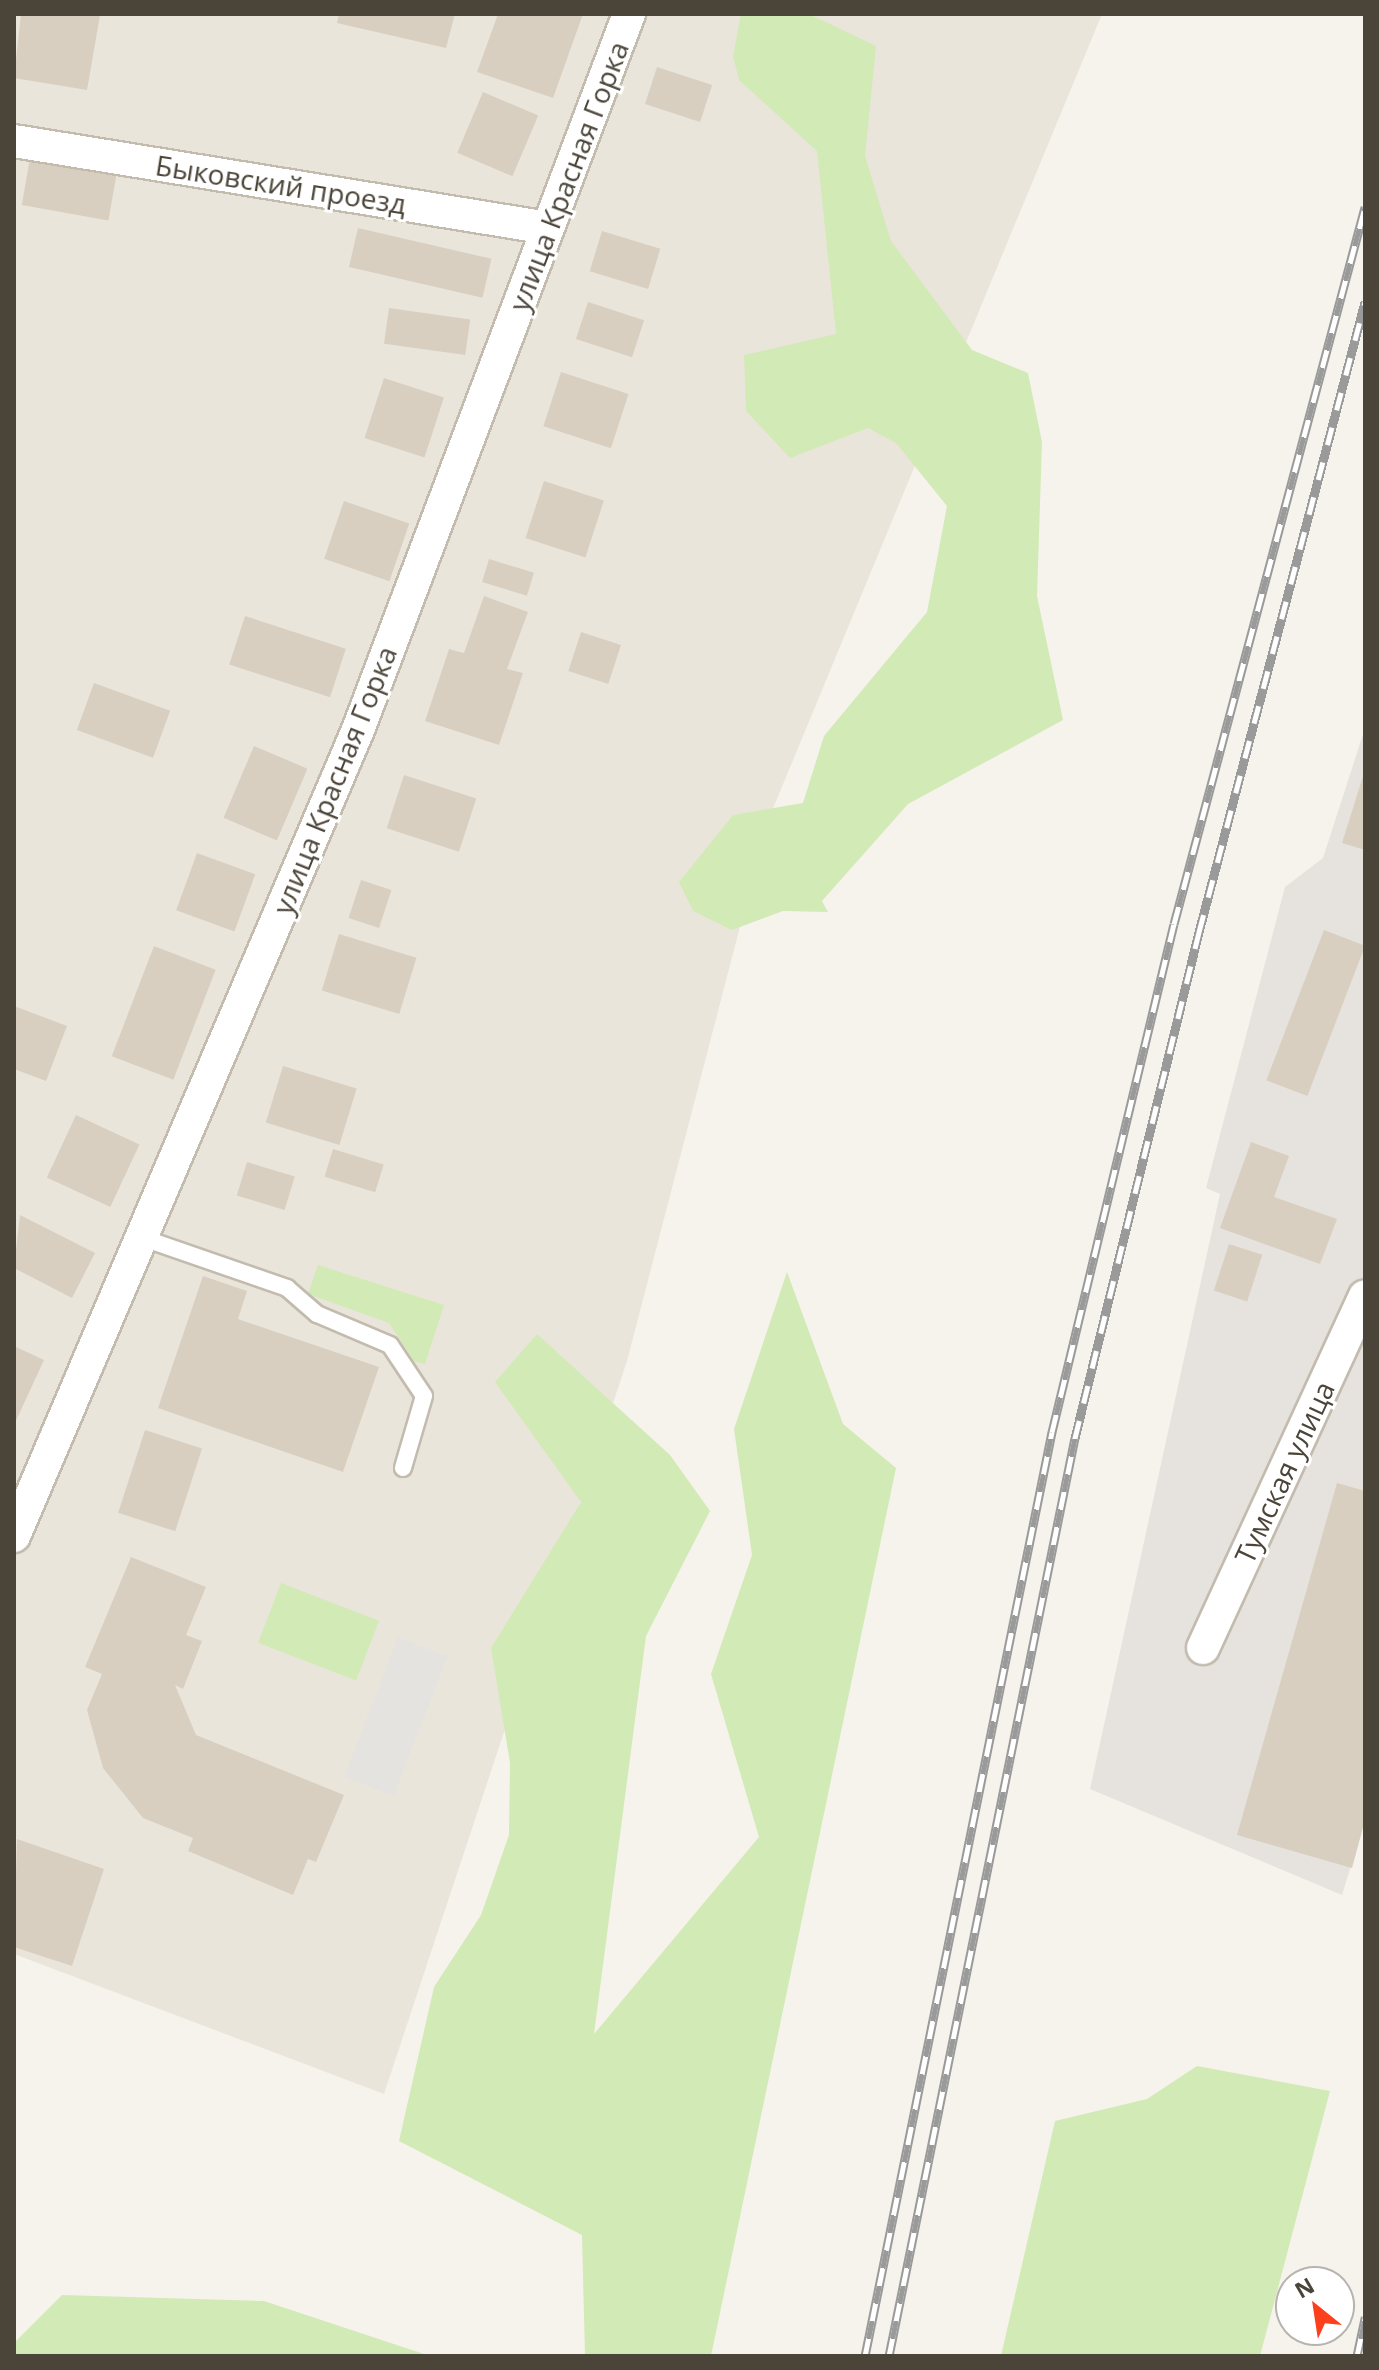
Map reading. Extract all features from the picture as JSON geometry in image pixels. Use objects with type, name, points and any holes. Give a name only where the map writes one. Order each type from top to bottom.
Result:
[{"type":"street","name":"улица Красная Горка","points":[[14,1536],[358,730],[629,14]]},
{"type":"street","name":"Быковский проезд","points":[[14,141],[548,228]]},
{"type":"street","name":"Тумская улица","points":[[1203,1648],[1365,1296]]},
{"type":"lane","points":[[140,1237],[278,1284],[317,1314],[390,1345],[424,1396],[403,1468]]},
{"type":"shaded area","points":[[14,14],[1102,14],[767,823],[627,1361],[384,2094],[14,1954]]},
{"type":"shaded area","points":[[1365,728],[1365,1820],[1342,1895],[1090,1789],[1220,1194],[1206,1188],[1285,887],[1323,858]]},
{"type":"shaded area","points":[[398,1637],[447,1656],[394,1796],[344,1777]]},
{"type":"green space","points":[[741,14],[809,14],[876,46],[865,156],[891,241],[972,350],[1028,373],[1042,442],[1037,596],[1063,720],[908,804],[822,901],[828,912],[783,911],[732,930],[693,911],[679,882],[733,815],[803,803],[824,736],[927,612],[947,506],[896,443],[868,428],[790,458],[746,411],[744,355],[836,334],[817,151],[739,80],[733,56]]},
{"type":"green space","points":[[318,1265],[444,1305],[425,1364],[414,1361],[389,1323],[308,1294]]},
{"type":"green space","points":[[787,1272],[843,1424],[896,1468],[711,2356],[585,2356],[582,2235],[399,2141],[434,1987],[481,1915],[509,1835],[510,1763],[491,1648],[581,1502],[495,1382],[537,1334],[670,1455],[710,1511],[646,1636],[594,2034],[759,1837],[711,1674],[752,1555],[734,1429]]},
{"type":"green space","points":[[281,1583],[379,1621],[356,1680],[258,1643]]},
{"type":"green space","points":[[1197,2066],[1330,2091],[1284,2266],[1275,2266],[1275,2299],[1260,2356],[1001,2356],[1055,2121],[1147,2099]]},
{"type":"green space","points":[[62,2295],[264,2301],[430,2356],[14,2356],[14,2343]]},
{"type":"building","points":[[21,14],[100,15],[87,90],[14,78]]},
{"type":"building","points":[[339,14],[455,14],[446,48],[337,23]]},
{"type":"building","points":[[498,14],[583,14],[553,98],[477,72]]},
{"type":"building","points":[[657,67],[712,85],[700,122],[645,104]]},
{"type":"building","points":[[483,92],[538,115],[512,176],[457,153]]},
{"type":"building","points":[[32,147],[119,162],[108,220],[22,205]]},
{"type":"building","points":[[358,228],[491,259],[482,298],[349,267]]},
{"type":"building","points":[[602,231],[660,249],[648,289],[590,271]]},
{"type":"building","points":[[588,302],[644,320],[632,357],[576,339]]},
{"type":"building","points":[[389,308],[470,319],[465,355],[384,344]]},
{"type":"building","points":[[561,372],[629,394],[611,448],[543,426]]},
{"type":"building","points":[[384,378],[444,397],[424,457],[365,438]]},
{"type":"building","points":[[544,481],[604,500],[585,558],[525,538]]},
{"type":"building","points":[[344,501],[409,523],[389,581],[324,559]]},
{"type":"building","points":[[489,559],[534,573],[527,596],[482,582]]},
{"type":"building","points":[[484,596],[528,612],[507,669],[523,673],[499,745],[425,721],[449,649],[464,653]]},
{"type":"building","points":[[245,616],[346,649],[330,697],[229,665]]},
{"type":"building","points":[[581,632],[621,645],[608,684],[568,671]]},
{"type":"building","points":[[94,683],[170,711],[153,758],[77,730]]},
{"type":"building","points":[[254,746],[307,769],[277,840],[224,818]]},
{"type":"building","points":[[1365,773],[1365,850],[1342,843]]},
{"type":"building","points":[[404,775],[476,798],[459,852],[387,828]]},
{"type":"building","points":[[197,853],[255,874],[234,932],[176,910]]},
{"type":"building","points":[[361,880],[391,890],[379,928],[349,918]]},
{"type":"building","points":[[1324,930],[1365,946],[1307,1096],[1266,1080]]},
{"type":"building","points":[[339,934],[416,958],[399,1014],[322,990]]},
{"type":"building","points":[[154,946],[216,970],[173,1080],[112,1056]]},
{"type":"building","points":[[14,1006],[67,1026],[46,1081],[14,1069]]},
{"type":"building","points":[[283,1066],[357,1089],[339,1145],[266,1122]]},
{"type":"building","points":[[76,1115],[139,1145],[110,1207],[47,1178]]},
{"type":"building","points":[[1251,1142],[1289,1156],[1274,1197],[1337,1219],[1320,1264],[1220,1228]]},
{"type":"building","points":[[333,1149],[384,1164],[375,1192],[325,1177]]},
{"type":"building","points":[[247,1162],[295,1177],[285,1210],[237,1195]]},
{"type":"building","points":[[20,1215],[95,1253],[72,1298],[14,1268]]},
{"type":"building","points":[[1229,1244],[1262,1255],[1247,1301],[1214,1291]]},
{"type":"building","points":[[203,1276],[247,1291],[238,1319],[379,1367],[343,1472],[158,1408]]},
{"type":"building","points":[[14,1346],[44,1360],[14,1425]]},
{"type":"building","points":[[145,1430],[202,1449],[175,1531],[118,1513]]},
{"type":"building","points":[[1337,1483],[1365,1491],[1365,1820],[1352,1868],[1237,1835]]},
{"type":"building","points":[[131,1557],[206,1587],[186,1635],[202,1641],[183,1689],[175,1685],[196,1735],[344,1795],[316,1862],[308,1859],[293,1895],[188,1851],[193,1838],[143,1818],[103,1768],[87,1710],[102,1674],[85,1667]]},
{"type":"building","points":[[17,1839],[104,1869],[72,1966],[14,1947]]},
{"type":"railway","points":[[865,2356],[1052,1432],[1174,924],[1365,207]]},
{"type":"railway","points":[[889,2356],[1075,1438],[1199,932],[1365,302]]},
{"type":"railway","points":[[1357,2356],[1365,2317]]}]
